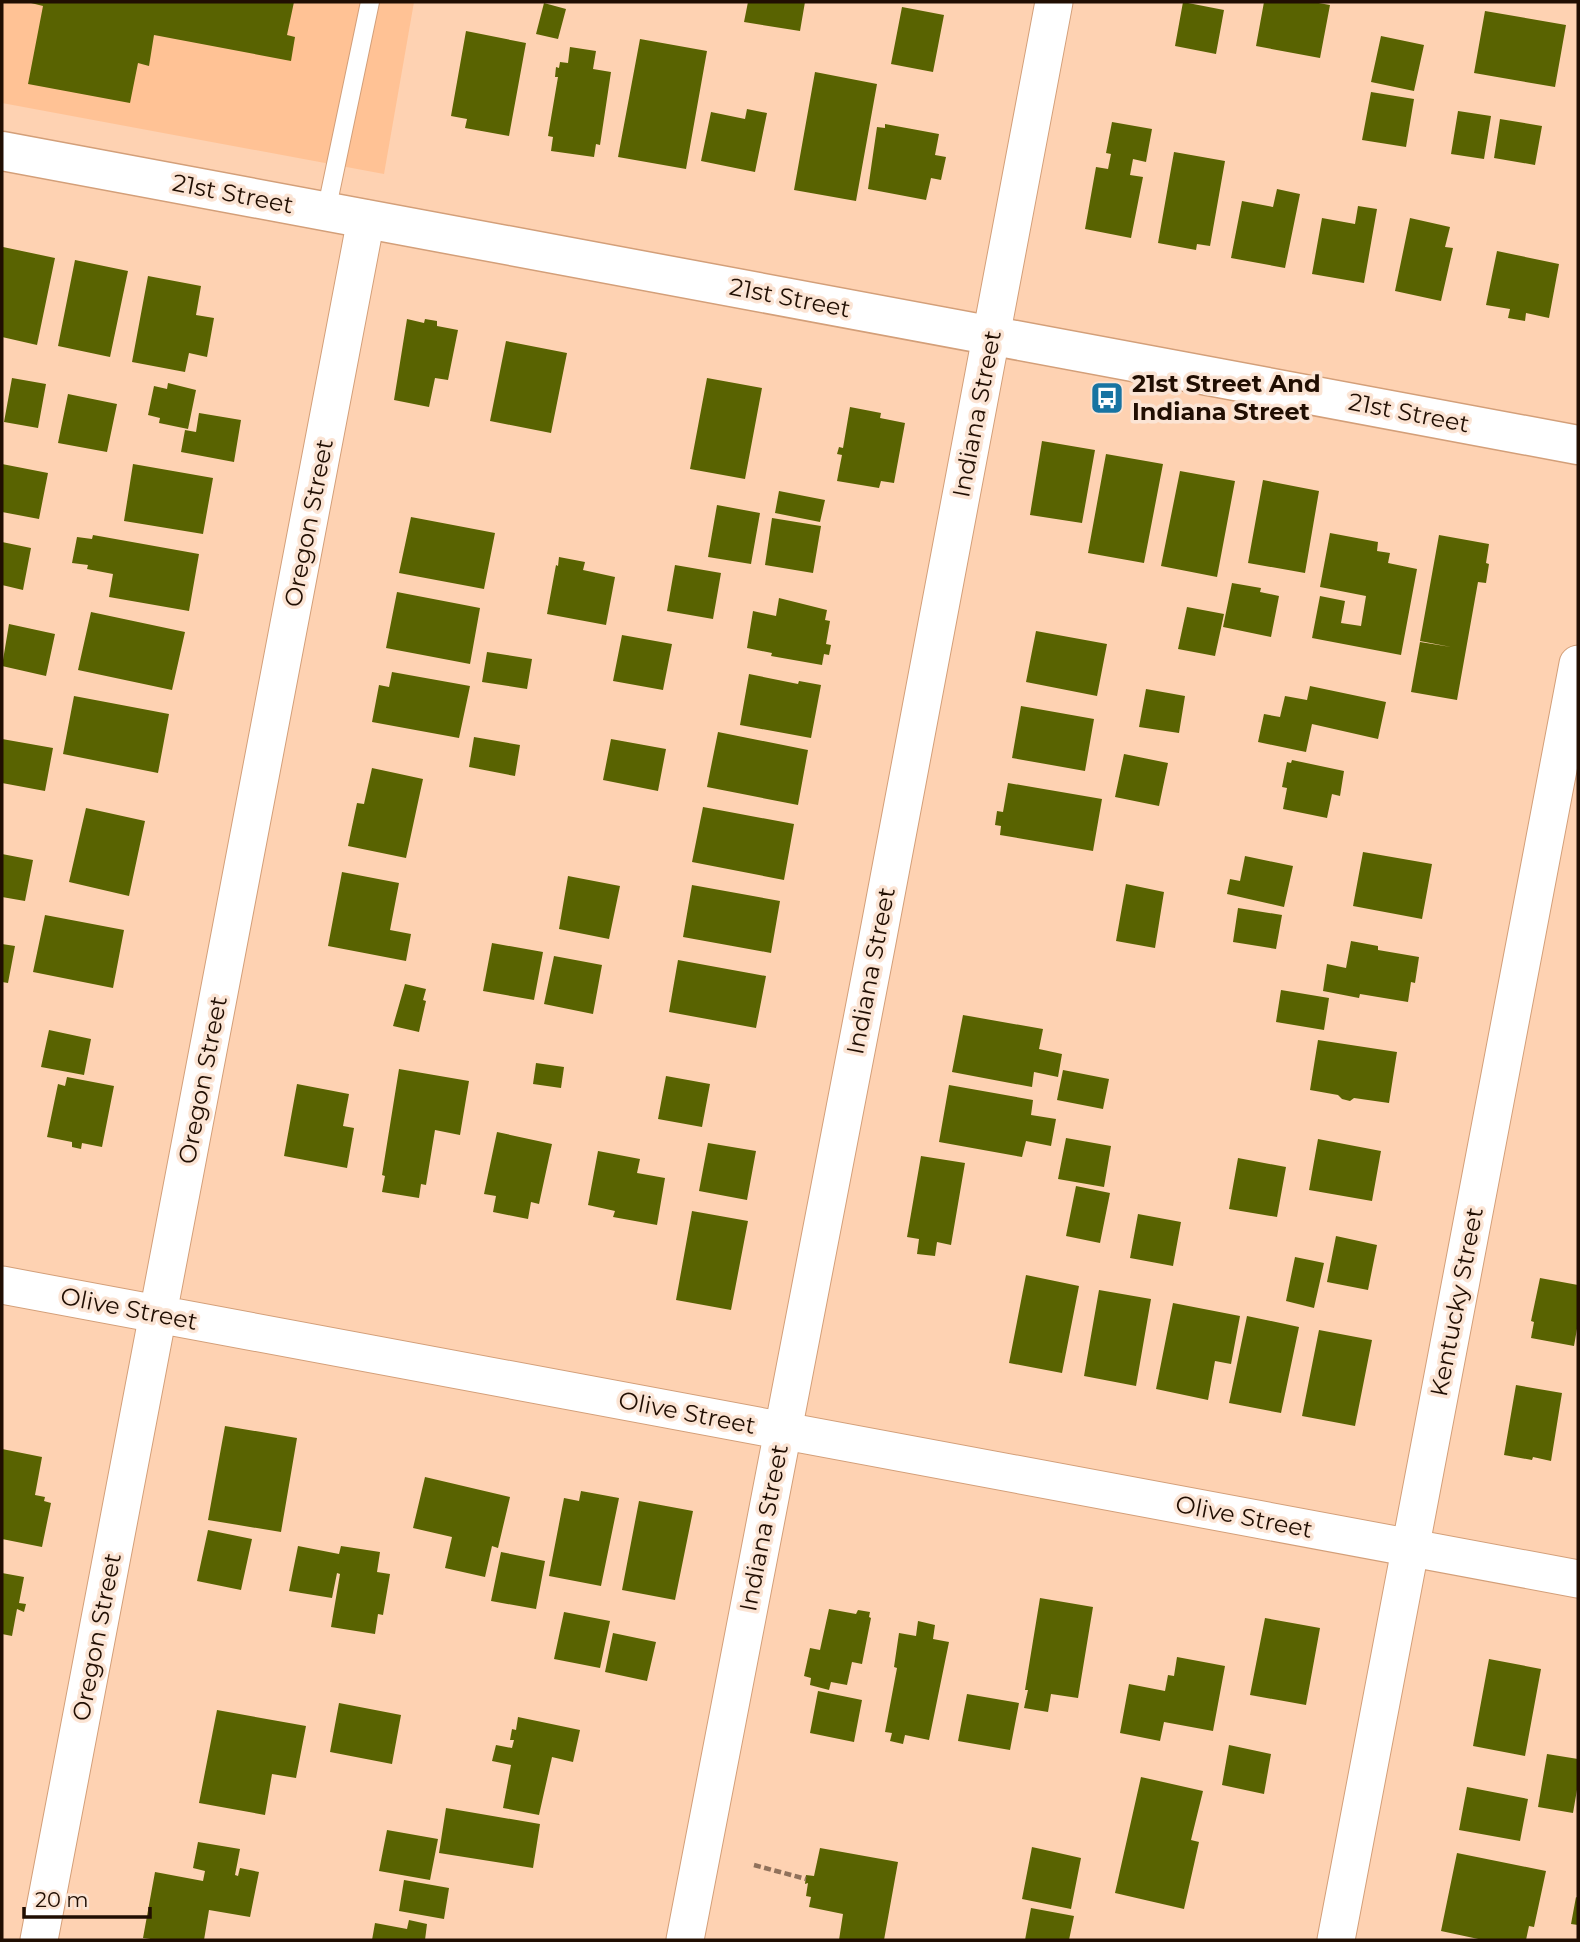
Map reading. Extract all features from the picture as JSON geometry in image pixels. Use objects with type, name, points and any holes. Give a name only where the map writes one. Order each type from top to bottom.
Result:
[{"type":"street","name":"Indiana Street","points":[[685,1940],[1054,2]]},
{"type":"street","name":"21st Street","points":[[2,151],[1578,445]]},
{"type":"street","name":"Oregon Street","points":[[39,1940],[366,219]]},
{"type":"street","name":"Kentucky Street","points":[[1336,1940],[1578,664]]},
{"type":"street","name":"Olive Street","points":[[2,1285],[1578,1579]]},
{"type":"lane","points":[[326,212],[370,2]]},
{"type":"path","points":[[754,1865],[806,1879]]},
{"type":"shaded area","points":[[2,2],[414,2],[384,174],[2,103]]},
{"type":"building","points":[[27,2],[294,2],[287,35],[295,37],[291,61],[154,35],[149,66],[138,63],[130,103],[28,84],[43,6]]},
{"type":"building","points":[[748,2],[805,2],[800,31],[744,22]]},
{"type":"building","points":[[1183,2],[1224,10],[1216,54],[1175,46]]},
{"type":"building","points":[[1264,2],[1313,2],[1330,5],[1320,58],[1256,46]]},
{"type":"building","points":[[544,3],[566,9],[558,39],[536,34]]},
{"type":"building","points":[[902,7],[944,15],[933,72],[891,64]]},
{"type":"building","points":[[1485,11],[1566,25],[1555,87],[1474,73]]},
{"type":"building","points":[[466,31],[526,43],[509,136],[465,128],[467,119],[451,116]]},
{"type":"building","points":[[1381,36],[1424,45],[1414,91],[1371,82]]},
{"type":"building","points":[[640,39],[707,51],[686,169],[618,157]]},
{"type":"building","points":[[570,47],[596,51],[593,69],[611,72],[600,145],[596,144],[594,157],[551,151],[553,137],[548,136],[558,77],[555,77],[556,67],[559,68],[560,62],[568,63]]},
{"type":"building","points":[[815,72],[877,84],[856,201],[794,190]]},
{"type":"building","points":[[1371,92],[1414,99],[1406,147],[1362,140]]},
{"type":"building","points":[[747,109],[767,113],[755,172],[701,161],[711,112],[745,119]]},
{"type":"building","points":[[1458,111],[1491,116],[1484,159],[1451,154]]},
{"type":"building","points":[[1500,119],[1542,126],[1535,165],[1494,158]]},
{"type":"building","points":[[1112,122],[1152,129],[1146,162],[1133,159],[1130,175],[1143,177],[1131,238],[1085,229],[1096,167],[1108,169],[1111,154],[1106,153]]},
{"type":"building","points":[[885,124],[939,134],[935,155],[946,157],[941,180],[931,178],[926,200],[868,189],[877,127],[885,128]]},
{"type":"building","points":[[1174,152],[1225,161],[1210,246],[1197,244],[1196,250],[1158,243]]},
{"type":"building","points":[[1277,189],[1300,194],[1285,268],[1231,258],[1242,201],[1273,207]]},
{"type":"building","points":[[1358,206],[1377,209],[1364,283],[1312,274],[1322,218],[1355,224]]},
{"type":"building","points":[[1410,218],[1450,227],[1445,247],[1453,248],[1441,301],[1395,291]]},
{"type":"building","points":[[3,247],[55,258],[37,345],[2,337]]},
{"type":"building","points":[[1497,251],[1559,264],[1549,318],[1526,313],[1525,321],[1508,318],[1510,309],[1486,305]]},
{"type":"building","points":[[75,260],[128,271],[110,357],[58,346]]},
{"type":"building","points":[[148,276],[201,286],[196,315],[214,318],[207,357],[189,353],[185,372],[132,362]]},
{"type":"building","points":[[407,319],[424,323],[425,319],[437,321],[437,326],[458,330],[448,380],[435,378],[429,407],[394,400]]},
{"type":"building","points":[[506,341],[567,353],[551,433],[490,421]]},
{"type":"building","points":[[12,378],[46,384],[38,428],[4,422]]},
{"type":"building","points":[[707,378],[762,388],[745,479],[690,469]]},
{"type":"building","points":[[168,383],[196,390],[188,429],[159,423],[160,418],[148,415],[154,386],[167,389]]},
{"type":"building","points":[[68,394],[117,404],[107,452],[58,443]]},
{"type":"building","points":[[850,407],[881,413],[880,418],[905,423],[894,483],[881,481],[879,488],[837,481],[842,455],[837,454],[839,447],[843,448]]},
{"type":"building","points":[[199,413],[241,420],[234,462],[181,452],[185,430],[196,432]]},
{"type":"building","points":[[1042,441],[1095,450],[1082,523],[1030,515]]},
{"type":"building","points":[[1106,454],[1163,464],[1144,563],[1088,553]]},
{"type":"building","points":[[2,464],[48,473],[39,519],[2,512]]},
{"type":"building","points":[[133,464],[213,478],[203,534],[124,521]]},
{"type":"building","points":[[1180,471],[1235,481],[1217,577],[1161,566]]},
{"type":"building","points":[[1263,480],[1319,491],[1305,573],[1248,563]]},
{"type":"building","points":[[779,491],[825,500],[820,522],[775,513]]},
{"type":"building","points":[[717,505],[760,513],[751,564],[708,557]]},
{"type":"building","points":[[411,517],[495,533],[484,589],[399,573]]},
{"type":"building","points":[[772,518],[821,526],[813,573],[765,565]]},
{"type":"building","points":[[1330,533],[1378,542],[1377,551],[1390,553],[1388,563],[1417,569],[1401,655],[1312,638],[1320,596],[1345,601],[1341,623],[1361,626],[1366,596],[1320,587]]},
{"type":"building","points":[[93,535],[199,554],[189,611],[109,597],[113,574],[87,569],[88,565],[72,563],[77,537],[92,539]]},
{"type":"building","points":[[1439,535],[1489,544],[1486,583],[1478,582],[1457,700],[1411,692],[1420,642],[1451,647],[1420,641]]},
{"type":"building","points":[[2,542],[31,548],[23,590],[2,585]]},
{"type":"building","points":[[559,557],[585,562],[583,570],[615,577],[606,625],[547,614]]},
{"type":"building","points":[[675,565],[721,573],[713,619],[667,611]]},
{"type":"building","points":[[1232,583],[1261,588],[1260,592],[1279,596],[1271,637],[1223,627]]},
{"type":"building","points":[[397,592],[480,608],[470,664],[386,648]]},
{"type":"building","points":[[779,598],[827,610],[825,620],[830,621],[826,644],[831,645],[829,655],[824,654],[822,665],[771,656],[772,653],[747,648],[753,611],[776,616]]},
{"type":"building","points":[[1187,607],[1224,614],[1215,656],[1178,649]]},
{"type":"building","points":[[91,612],[185,632],[172,690],[78,670]]},
{"type":"building","points":[[9,624],[55,634],[46,676],[2,666]]},
{"type":"building","points":[[1036,631],[1107,644],[1097,696],[1026,682]]},
{"type":"building","points":[[622,635],[672,644],[663,690],[613,681]]},
{"type":"building","points":[[487,652],[532,659],[527,689],[482,682]]},
{"type":"building","points":[[392,672],[470,686],[459,738],[372,722],[379,685],[389,687]]},
{"type":"building","points":[[749,674],[798,684],[799,681],[821,685],[811,738],[740,725]]},
{"type":"building","points":[[1310,686],[1386,702],[1378,739],[1312,724],[1306,752],[1258,742],[1264,714],[1280,717],[1285,696],[1307,700]]},
{"type":"building","points":[[1146,689],[1185,696],[1179,733],[1139,727]]},
{"type":"building","points":[[74,696],[169,714],[158,773],[63,754]]},
{"type":"building","points":[[1021,706],[1094,719],[1085,771],[1012,758]]},
{"type":"building","points":[[718,732],[808,750],[798,805],[707,787]]},
{"type":"building","points":[[474,737],[520,745],[515,776],[469,767]]},
{"type":"building","points":[[2,739],[53,748],[45,791],[2,783]]},
{"type":"building","points":[[611,739],[666,749],[658,791],[603,780]]},
{"type":"building","points":[[1124,754],[1168,763],[1159,806],[1115,797]]},
{"type":"building","points":[[1292,760],[1344,771],[1340,796],[1332,794],[1327,818],[1283,809],[1287,788],[1282,787],[1287,762],[1291,763]]},
{"type":"building","points":[[372,768],[423,779],[406,858],[348,846],[357,803],[364,804]]},
{"type":"building","points":[[1008,783],[1102,799],[1093,851],[1000,835],[1001,826],[995,825],[997,811],[1003,812]]},
{"type":"building","points":[[703,807],[794,824],[784,880],[692,862]]},
{"type":"building","points":[[86,808],[145,821],[129,896],[69,882]]},
{"type":"building","points":[[1363,852],[1432,864],[1422,919],[1353,906]]},
{"type":"building","points":[[2,854],[33,860],[25,901],[2,897]]},
{"type":"building","points":[[1245,856],[1293,866],[1284,907],[1227,894],[1230,879],[1240,881]]},
{"type":"building","points":[[342,872],[399,883],[390,930],[411,934],[406,961],[328,946]]},
{"type":"building","points":[[568,876],[620,886],[609,939],[559,929]]},
{"type":"building","points":[[1126,884],[1164,892],[1155,948],[1116,941]]},
{"type":"building","points":[[692,885],[780,901],[771,953],[683,937]]},
{"type":"building","points":[[1238,908],[1282,915],[1276,949],[1233,942]]},
{"type":"building","points":[[45,915],[124,930],[113,988],[33,972]]},
{"type":"building","points":[[1351,941],[1378,946],[1378,950],[1419,957],[1415,983],[1411,982],[1408,1002],[1360,994],[1359,998],[1323,991],[1327,964],[1346,968]]},
{"type":"building","points":[[492,943],[543,952],[534,1000],[483,991]]},
{"type":"building","points":[[2,944],[15,946],[8,983],[2,982]]},
{"type":"building","points":[[554,956],[602,965],[593,1014],[544,1004]]},
{"type":"building","points":[[678,960],[766,976],[756,1028],[669,1012]]},
{"type":"building","points":[[405,984],[426,989],[419,1032],[393,1026]]},
{"type":"building","points":[[1281,990],[1329,998],[1324,1030],[1276,1022]]},
{"type":"building","points":[[963,1015],[1043,1029],[1039,1049],[1062,1054],[1058,1077],[1034,1072],[1032,1087],[952,1072]]},
{"type":"building","points":[[49,1030],[91,1039],[84,1075],[41,1067]]},
{"type":"building","points":[[1318,1040],[1397,1052],[1389,1103],[1354,1098],[1350,1101],[1338,1095],[1310,1090]]},
{"type":"building","points":[[536,1063],[564,1067],[561,1088],[533,1084]]},
{"type":"building","points":[[399,1069],[469,1081],[460,1135],[435,1130],[426,1185],[421,1184],[419,1198],[382,1192],[385,1176],[382,1175]]},
{"type":"building","points":[[1063,1070],[1109,1079],[1103,1109],[1057,1100]]},
{"type":"building","points":[[666,1076],[710,1084],[702,1127],[658,1119]]},
{"type":"building","points":[[67,1077],[114,1086],[102,1147],[82,1143],[81,1149],[72,1147],[72,1142],[47,1137],[58,1084],[65,1086]]},
{"type":"building","points":[[297,1084],[349,1094],[343,1126],[354,1128],[347,1168],[284,1156]]},
{"type":"building","points":[[949,1085],[1033,1100],[1031,1115],[1056,1119],[1051,1146],[1026,1141],[1022,1157],[939,1142]]},
{"type":"building","points":[[497,1132],[552,1144],[539,1204],[531,1202],[528,1219],[493,1212],[496,1196],[484,1194]]},
{"type":"building","points":[[1066,1138],[1111,1146],[1104,1187],[1058,1179]]},
{"type":"building","points":[[1318,1139],[1381,1151],[1372,1201],[1309,1190]]},
{"type":"building","points":[[708,1143],[756,1151],[747,1200],[699,1191]]},
{"type":"building","points":[[598,1151],[640,1159],[637,1173],[665,1178],[657,1225],[613,1217],[615,1211],[588,1205]]},
{"type":"building","points":[[921,1156],[965,1163],[951,1245],[937,1242],[935,1256],[917,1254],[919,1239],[907,1237]]},
{"type":"building","points":[[1238,1158],[1286,1167],[1277,1217],[1229,1209]]},
{"type":"building","points":[[1076,1186],[1110,1193],[1100,1243],[1066,1236]]},
{"type":"building","points":[[692,1211],[748,1221],[731,1310],[676,1300]]},
{"type":"building","points":[[1138,1214],[1181,1222],[1173,1266],[1130,1258]]},
{"type":"building","points":[[1336,1236],[1377,1245],[1368,1290],[1327,1282]]},
{"type":"building","points":[[1295,1257],[1324,1263],[1314,1308],[1286,1301]]},
{"type":"building","points":[[1026,1275],[1079,1286],[1062,1373],[1009,1363]]},
{"type":"building","points":[[1540,1278],[1578,1285],[1578,1323],[1574,1346],[1531,1338],[1534,1322],[1531,1321]]},
{"type":"building","points":[[1099,1290],[1151,1299],[1136,1386],[1084,1376]]},
{"type":"building","points":[[1173,1303],[1240,1316],[1231,1364],[1215,1361],[1208,1400],[1156,1389]]},
{"type":"building","points":[[1247,1316],[1299,1327],[1281,1413],[1229,1403]]},
{"type":"building","points":[[1319,1330],[1372,1340],[1355,1426],[1302,1416]]},
{"type":"building","points":[[1516,1385],[1562,1393],[1551,1461],[1504,1455]]},
{"type":"building","points":[[225,1426],[297,1438],[281,1532],[208,1520]]},
{"type":"building","points":[[2,1449],[42,1457],[35,1495],[45,1497],[44,1501],[51,1503],[42,1547],[2,1539]]},
{"type":"building","points":[[425,1477],[510,1497],[498,1548],[492,1546],[485,1577],[445,1568],[452,1537],[413,1528]]},
{"type":"building","points":[[581,1491],[619,1498],[601,1586],[549,1576],[564,1498],[579,1501]]},
{"type":"building","points":[[639,1501],[693,1511],[675,1600],[622,1590]]},
{"type":"building","points":[[208,1530],[252,1539],[241,1590],[197,1581]]},
{"type":"building","points":[[298,1546],[339,1554],[341,1546],[380,1552],[377,1572],[390,1574],[383,1615],[378,1614],[375,1634],[331,1627],[340,1574],[337,1573],[332,1598],[289,1591]]},
{"type":"building","points":[[501,1552],[545,1561],[536,1609],[491,1601]]},
{"type":"building","points":[[2,1573],[24,1577],[19,1603],[26,1604],[24,1612],[17,1609],[12,1636],[2,1634]]},
{"type":"building","points":[[1040,1598],[1093,1607],[1078,1698],[1051,1694],[1048,1712],[1024,1708]]},
{"type":"building","points":[[829,1609],[856,1614],[858,1610],[870,1612],[871,1618],[862,1664],[852,1662],[847,1685],[831,1682],[829,1690],[810,1685],[811,1678],[804,1676],[810,1648],[820,1650]]},
{"type":"building","points":[[564,1612],[610,1621],[600,1668],[554,1659]]},
{"type":"building","points":[[1265,1618],[1320,1628],[1306,1705],[1250,1695]]},
{"type":"building","points":[[918,1621],[935,1625],[933,1639],[949,1642],[929,1740],[905,1735],[903,1744],[890,1741],[892,1733],[885,1732],[897,1668],[894,1667],[899,1633],[916,1636]]},
{"type":"building","points":[[613,1633],[656,1642],[647,1681],[605,1672]]},
{"type":"building","points":[[1177,1657],[1225,1666],[1213,1731],[1164,1722],[1160,1741],[1120,1733],[1129,1684],[1165,1691],[1168,1675],[1174,1676]]},
{"type":"building","points":[[1489,1659],[1541,1669],[1525,1756],[1473,1746]]},
{"type":"building","points":[[818,1691],[862,1700],[854,1742],[810,1733]]},
{"type":"building","points":[[967,1694],[1019,1703],[1010,1750],[958,1741]]},
{"type":"building","points":[[339,1703],[401,1715],[392,1764],[330,1752]]},
{"type":"building","points":[[217,1710],[306,1726],[296,1778],[272,1774],[265,1815],[199,1803]]},
{"type":"building","points":[[518,1717],[580,1730],[573,1762],[552,1757],[539,1815],[503,1808],[511,1765],[492,1761],[496,1745],[512,1748],[512,1729],[516,1730]]},
{"type":"building","points":[[1229,1745],[1271,1754],[1264,1794],[1222,1785]]},
{"type":"building","points":[[1547,1754],[1578,1759],[1578,1784],[1573,1813],[1538,1807]]},
{"type":"building","points":[[1141,1777],[1203,1791],[1191,1840],[1199,1842],[1184,1909],[1115,1893]]},
{"type":"building","points":[[1467,1787],[1528,1799],[1520,1841],[1459,1830]]},
{"type":"building","points":[[446,1808],[540,1824],[533,1868],[439,1853]]},
{"type":"building","points":[[387,1830],[438,1839],[430,1880],[379,1871]]},
{"type":"building","points":[[198,1842],[240,1849],[235,1875],[238,1876],[240,1868],[259,1872],[250,1917],[209,1910],[204,1940],[143,1938],[155,1872],[203,1881],[205,1871],[193,1868]]},
{"type":"building","points":[[1032,1847],[1081,1858],[1071,1909],[1022,1899]]},
{"type":"building","points":[[820,1848],[898,1862],[884,1940],[839,1940],[843,1914],[809,1907],[811,1897],[806,1896],[806,1875],[814,1876]]},
{"type":"building","points":[[1457,1853],[1546,1871],[1534,1927],[1529,1926],[1526,1940],[1483,1940],[1441,1931]]},
{"type":"building","points":[[404,1880],[449,1888],[444,1919],[399,1911]]},
{"type":"building","points":[[1576,1897],[1578,1898],[1578,1925],[1571,1924]]},
{"type":"building","points":[[1031,1908],[1074,1916],[1069,1940],[1025,1940]]},
{"type":"building","points":[[409,1920],[427,1924],[425,1940],[372,1940],[375,1923],[407,1929]]},
{"type":"place","name":"21st Street And Indiana Street","points":[[1107,398]]}]
